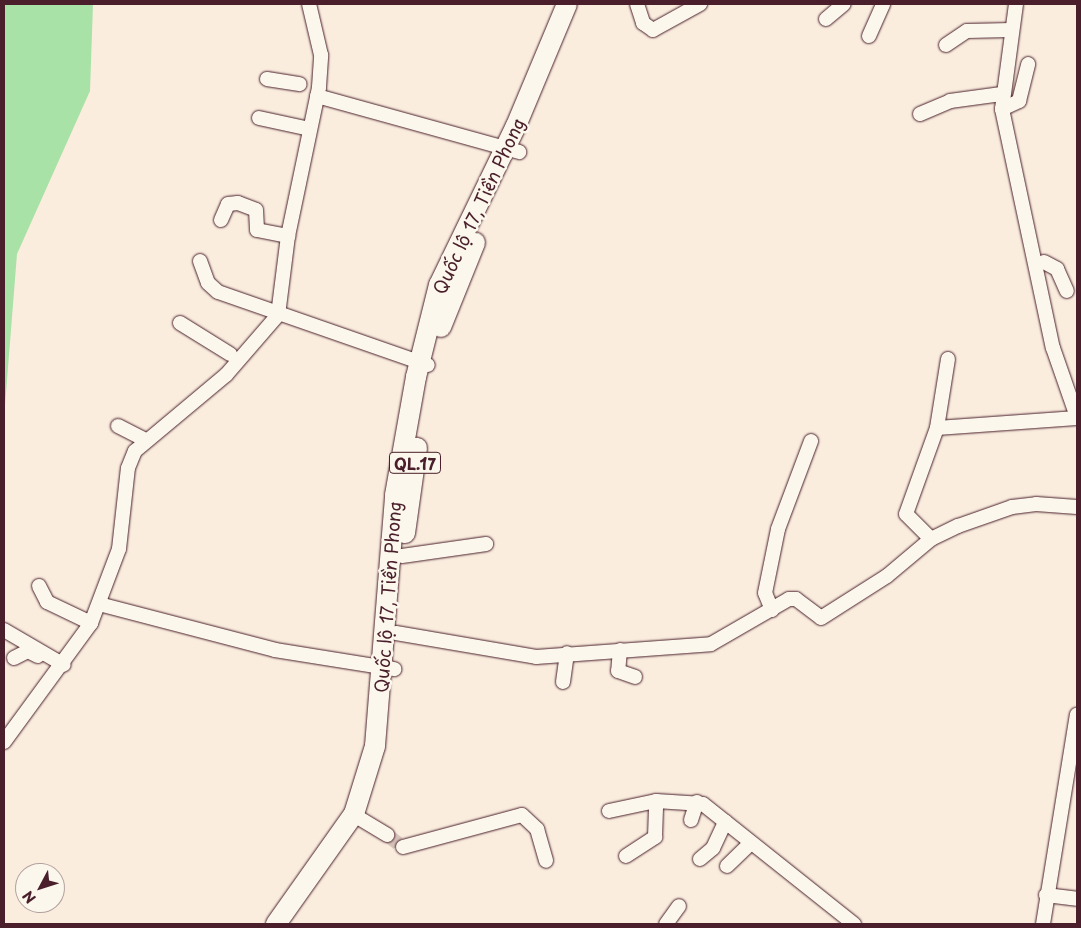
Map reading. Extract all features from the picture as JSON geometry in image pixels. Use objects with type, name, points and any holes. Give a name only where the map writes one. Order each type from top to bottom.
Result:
[{"type":"highway","name":"Quốc lộ 17, Tiền Phong","points":[[513,150],[567,4]]},
{"type":"highway","name":"Quốc lộ 17, Tiền Phong","points":[[287,924],[359,818],[382,758],[389,668],[396,495],[424,363],[513,150],[580,4]]},
{"type":"highway","name":"Quốc lộ 17, Tiền Phong","points":[[276,924],[354,814],[375,746],[396,633],[402,556],[424,363]]},
{"type":"street","points":[[4,742],[62,668],[91,624],[119,549],[128,468],[135,451],[235,358],[278,315],[288,236],[310,129],[312,88],[320,55],[309,4]]},
{"type":"street","points":[[637,4],[643,23],[653,30],[700,4]]},
{"type":"street","points":[[826,19],[844,4]]},
{"type":"street","points":[[869,36],[883,4]]},
{"type":"street","points":[[937,428],[1077,417],[1053,348],[1039,262],[1002,109],[1002,94],[1016,4]]},
{"type":"street","points":[[946,46],[967,31],[1011,30]]},
{"type":"street","points":[[1002,109],[1020,101],[1028,64]]},
{"type":"street","points":[[266,79],[312,88],[386,114],[513,150]]},
{"type":"street","points":[[920,114],[950,101],[1002,94]]},
{"type":"street","points":[[259,118],[310,129]]},
{"type":"street","points":[[221,220],[228,204],[238,202],[256,210],[257,230],[288,236]]},
{"type":"street","points":[[200,261],[208,283],[218,292],[374,350],[424,363]]},
{"type":"street","points":[[1039,262],[1056,269],[1067,291]]},
{"type":"street","points":[[180,323],[235,358]]},
{"type":"street","points":[[931,539],[909,519],[906,508],[920,482],[937,428],[948,359]]},
{"type":"street","points":[[118,426],[146,440]]},
{"type":"street","points":[[772,610],[765,593],[778,529],[811,441]]},
{"type":"street","points":[[396,633],[536,657],[567,653],[711,644],[796,598],[821,618],[887,576],[931,539],[1012,508],[1036,504],[1077,506]]},
{"type":"street","points":[[402,556],[486,544]]},
{"type":"street","points":[[39,586],[48,602],[91,624]]},
{"type":"street","points":[[99,604],[306,657],[389,668]]},
{"type":"street","points":[[4,630],[62,668]]},
{"type":"street","points":[[620,650],[618,671],[635,677]]},
{"type":"street","points":[[14,658],[28,651],[62,668]]},
{"type":"street","points":[[563,682],[567,653]]},
{"type":"street","points":[[1043,924],[1046,895],[1072,791],[1077,715]]},
{"type":"street","points":[[626,856],[655,837],[656,801]]},
{"type":"street","points":[[610,811],[656,801],[697,802],[725,822],[749,845],[854,924]]},
{"type":"street","points":[[691,820],[697,802]]},
{"type":"street","points":[[403,847],[522,815],[538,829],[546,861]]},
{"type":"street","points":[[359,818],[388,836]]},
{"type":"street","points":[[700,859],[713,848],[725,822]]},
{"type":"street","points":[[727,866],[749,845]]},
{"type":"street","points":[[1046,895],[1077,899]]},
{"type":"street","points":[[666,924],[679,906]]},
{"type":"green space","points":[[4,4],[93,4],[90,91],[17,254],[4,418]]},
{"type":"tunnel","points":[[387,835],[403,847]]}]
